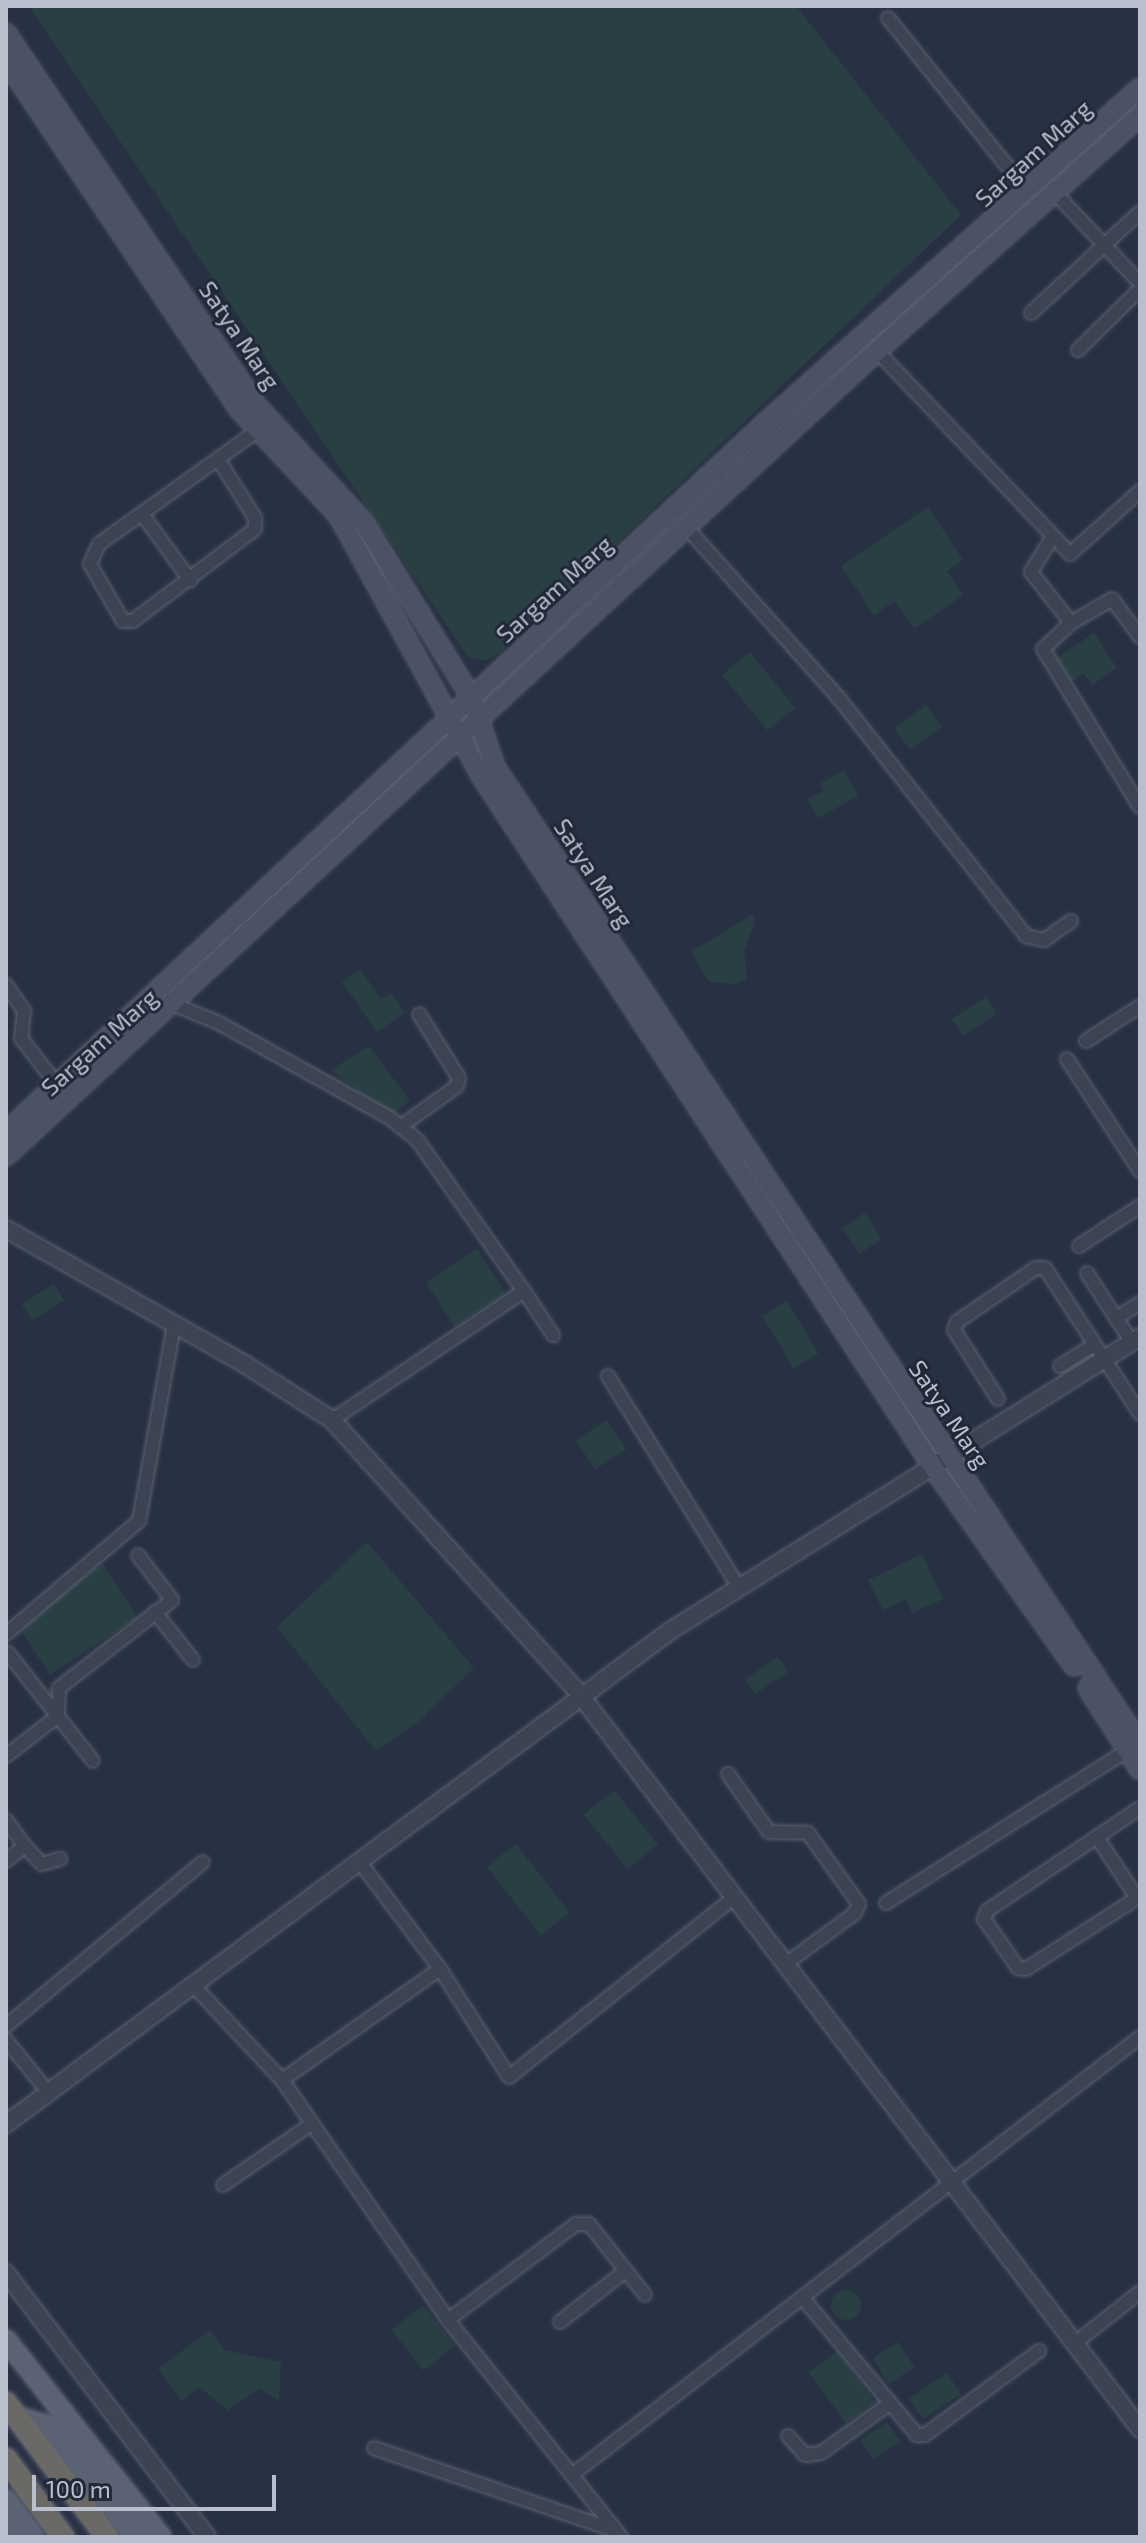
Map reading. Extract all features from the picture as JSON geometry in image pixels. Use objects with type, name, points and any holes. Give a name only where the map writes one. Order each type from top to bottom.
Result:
[{"type":"highway","points":[[12,2410],[107,2537]]},
{"type":"highway","points":[[6,2459],[63,2537]]},
{"type":"main road","name":"Satya Marg","points":[[6,33],[188,317],[238,408],[339,516],[452,715],[458,738],[931,1464],[1134,1747]]},
{"type":"main road","name":"Satya Marg","points":[[6,61],[188,317],[256,405],[364,523],[471,697],[495,767],[948,1453],[1134,1747],[1140,1770]]},
{"type":"main road","name":"Sargam Marg","points":[[6,1132],[471,697],[1140,88]]},
{"type":"main road","name":"Sargam Marg","points":[[6,1156],[175,1005],[477,719],[877,351],[1140,116]]},
{"type":"main road","points":[[6,2340],[161,2537]]},
{"type":"main road","points":[[12,2410],[48,2426],[136,2537]]},
{"type":"main road","points":[[6,2500],[33,2537]]},
{"type":"main road","points":[[6,2528],[13,2537]]},
{"type":"street","points":[[888,18],[1027,191]]},
{"type":"street","points":[[1055,193],[1140,286],[1078,350]]},
{"type":"street","points":[[1031,313],[1140,212]]},
{"type":"street","points":[[877,351],[1070,554],[1077,552],[1140,491]]},
{"type":"street","points":[[218,459],[255,518],[255,529],[133,621],[123,621],[90,564],[99,544],[258,430]]},
{"type":"street","points":[[142,514],[190,580]]},
{"type":"street","points":[[686,527],[838,697],[1026,936],[1044,940],[1071,921]]},
{"type":"street","points":[[1052,538],[1031,572],[1071,623]]},
{"type":"street","points":[[1140,637],[1114,599],[1071,623],[1043,649],[1140,807]]},
{"type":"street","points":[[6,985],[24,1011],[21,1038],[57,1085]]},
{"type":"street","points":[[175,1005],[219,1023],[400,1127],[459,1194],[553,1335]]},
{"type":"street","points":[[1086,1041],[1140,1006]]},
{"type":"street","points":[[400,1127],[457,1086],[459,1078],[419,1014]]},
{"type":"street","points":[[1067,1059],[1140,1171]]},
{"type":"street","points":[[1079,1246],[1140,1206]]},
{"type":"street","points":[[6,1229],[332,1420],[581,1696],[733,1898],[880,2081],[950,2183],[1140,2429]]},
{"type":"street","points":[[998,1399],[954,1330],[957,1322],[1036,1268],[1045,1268],[1140,1414]]},
{"type":"street","points":[[1060,1366],[1136,1339],[1116,1318],[1087,1273]]},
{"type":"street","points":[[332,1420],[524,1291]]},
{"type":"street","points":[[1116,1318],[1140,1303]]},
{"type":"street","points":[[6,1634],[139,1521],[174,1325]]},
{"type":"street","points":[[6,2124],[581,1696],[738,1586],[948,1453],[1098,1351]]},
{"type":"street","points":[[608,1376],[738,1586]]},
{"type":"street","points":[[58,1716],[59,1688],[172,1600],[138,1555]]},
{"type":"street","points":[[155,1612],[193,1660]]},
{"type":"street","points":[[8,1653],[93,1761]]},
{"type":"street","points":[[6,1756],[58,1716]]},
{"type":"street","points":[[886,1903],[1134,1747]]},
{"type":"street","points":[[728,1774],[769,1832],[808,1833],[859,1904],[855,1913],[787,1963]]},
{"type":"street","points":[[1097,1837],[1138,1897],[1026,1969],[1018,1968],[984,1919],[987,1911],[1140,1808]]},
{"type":"street","points":[[6,1820],[42,1864],[60,1859]]},
{"type":"street","points":[[6,1861],[25,1846]]},
{"type":"street","points":[[359,1861],[440,1969],[509,2077],[733,1898]]},
{"type":"street","points":[[6,2026],[203,1862]]},
{"type":"street","points":[[282,2080],[440,1969]]},
{"type":"street","points":[[194,1986],[282,2080],[310,2125],[448,2320],[618,2534]]},
{"type":"street","points":[[573,2474],[1140,2037]]},
{"type":"street","points":[[6,2040],[49,2093]]},
{"type":"street","points":[[223,2185],[310,2125]]},
{"type":"street","points":[[448,2320],[576,2224],[589,2224],[645,2295]]},
{"type":"street","points":[[560,2322],[625,2271]]},
{"type":"street","points":[[6,2273],[207,2537]]},
{"type":"street","points":[[1074,2344],[1140,2292]]},
{"type":"street","points":[[802,2297],[910,2430],[925,2435],[1039,2351]]},
{"type":"street","points":[[788,2436],[805,2455],[821,2453],[889,2404]]},
{"type":"street","points":[[374,2448],[618,2534]]},
{"type":"green space","points":[[29,6],[796,6],[961,215],[507,648],[485,661],[468,657]]},
{"type":"green space","points":[[928,507],[963,560],[947,571],[963,595],[914,629],[895,601],[874,615],[841,566]]},
{"type":"green space","points":[[1094,633],[1117,668],[1092,685],[1084,674],[1072,681],[1057,658]]},
{"type":"green space","points":[[750,652],[795,708],[767,731],[722,675]]},
{"type":"green space","points":[[926,705],[942,727],[910,750],[894,728]]},
{"type":"green space","points":[[844,770],[858,796],[818,818],[808,799],[823,791],[820,784]]},
{"type":"green space","points":[[753,914],[755,923],[744,950],[747,978],[737,984],[709,982],[691,952]]},
{"type":"green space","points":[[360,969],[381,999],[391,993],[405,1013],[377,1032],[342,982]]},
{"type":"green space","points":[[986,997],[997,1014],[963,1036],[952,1019]]},
{"type":"green space","points":[[369,1046],[410,1101],[391,1116],[331,1070]]},
{"type":"green space","points":[[865,1213],[882,1239],[859,1254],[842,1228]]},
{"type":"green space","points":[[477,1249],[506,1293],[455,1327],[426,1282]]},
{"type":"green space","points":[[54,1284],[64,1300],[32,1320],[22,1304]]},
{"type":"green space","points":[[787,1301],[818,1353],[794,1368],[762,1316]]},
{"type":"green space","points":[[607,1420],[626,1449],[595,1470],[576,1440]]},
{"type":"green space","points":[[367,1542],[474,1668],[418,1722],[376,1751],[277,1627]]},
{"type":"green space","points":[[922,1554],[943,1599],[912,1613],[906,1599],[883,1610],[868,1580]]},
{"type":"green space","points":[[103,1564],[138,1618],[50,1675],[15,1621]]},
{"type":"green space","points":[[778,1657],[788,1672],[755,1694],[745,1679]]},
{"type":"green space","points":[[614,1790],[658,1844],[628,1869],[584,1815]]},
{"type":"green space","points":[[516,1844],[570,1913],[540,1935],[487,1867]]},
{"type":"green space","points":[[846,2290],[857,2294],[861,2305],[857,2316],[846,2320],[835,2316],[831,2305],[835,2294]]},
{"type":"green space","points":[[423,2305],[455,2346],[423,2371],[391,2330]]},
{"type":"green space","points":[[210,2330],[224,2350],[281,2362],[279,2401],[259,2388],[228,2410],[199,2387],[182,2401],[158,2369]]},
{"type":"green space","points":[[898,2342],[914,2367],[889,2383],[873,2358]]},
{"type":"green space","points":[[838,2351],[875,2402],[846,2423],[809,2372]]},
{"type":"green space","points":[[947,2373],[961,2394],[923,2419],[909,2399]]},
{"type":"green space","points":[[887,2422],[900,2441],[873,2459],[860,2440]]}]
